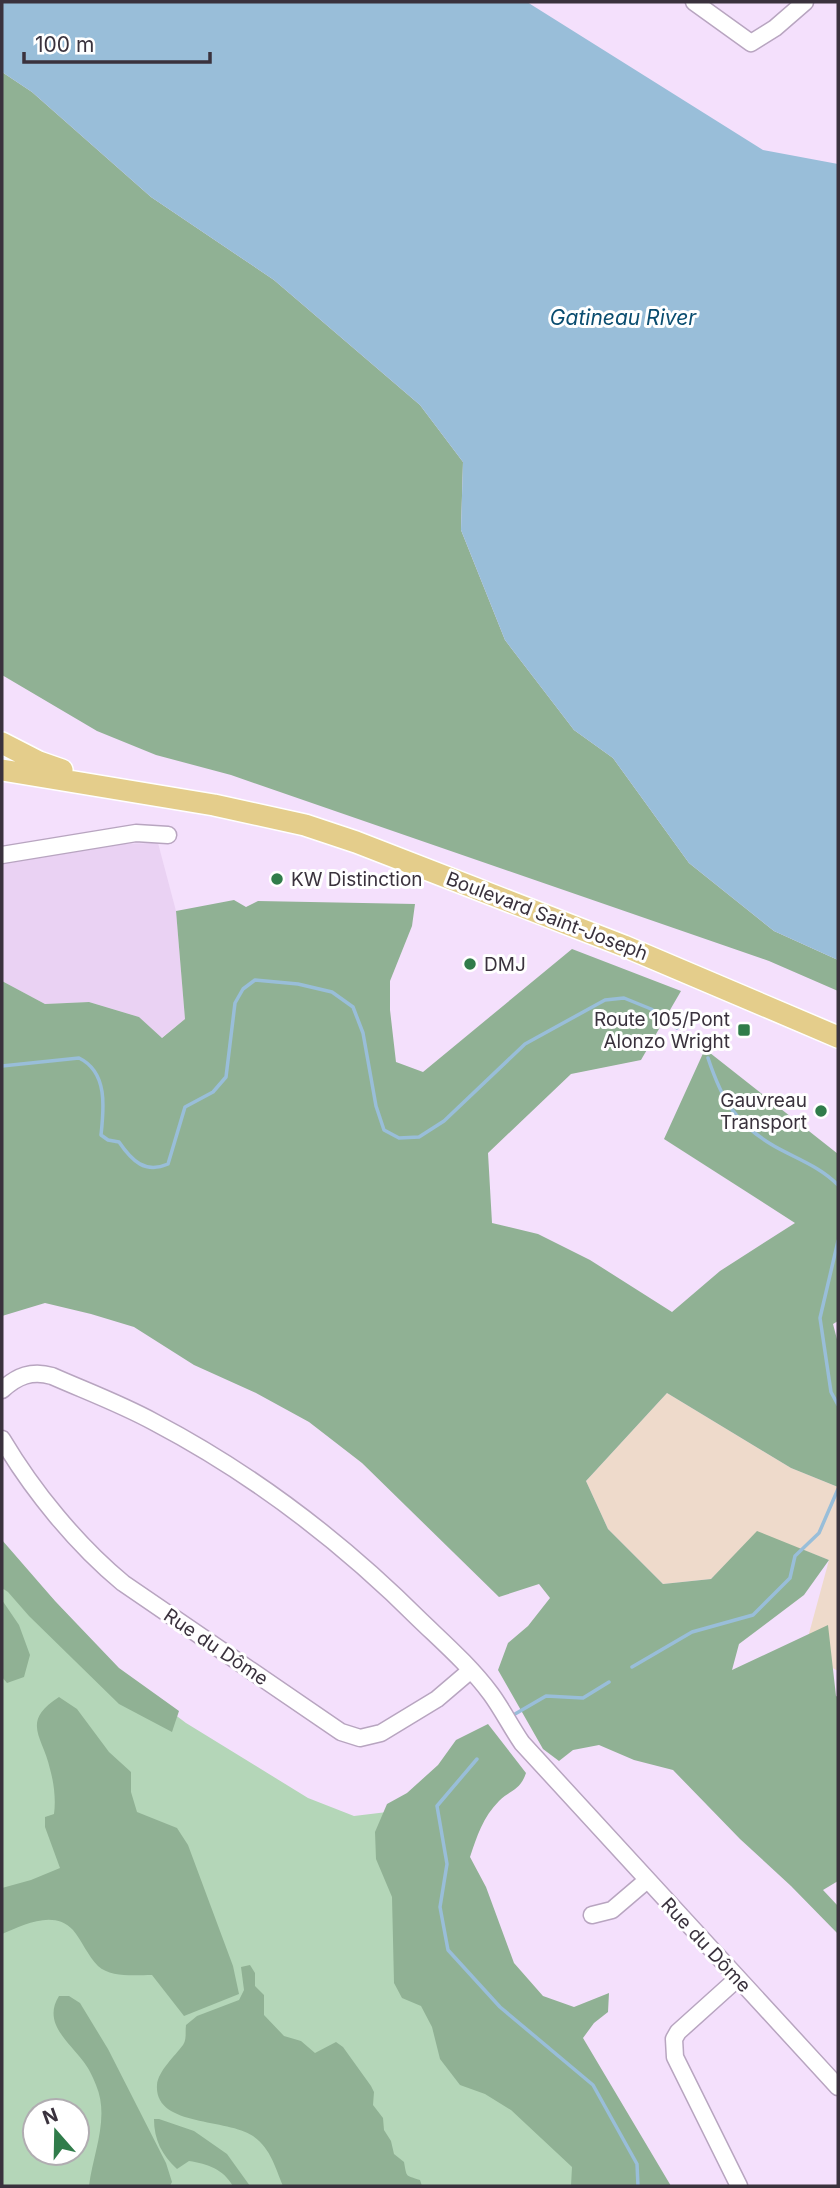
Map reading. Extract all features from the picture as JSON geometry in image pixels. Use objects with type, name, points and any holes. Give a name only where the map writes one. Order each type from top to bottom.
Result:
[{"type":"main road","points":[[2,743],[39,762],[67,772],[214,805]]},
{"type":"main road","name":"Boulevard Saint-Joseph","points":[[2,770],[214,805],[305,825],[356,842],[624,946],[838,1037]]},
{"type":"street","points":[[694,2],[751,43],[775,28],[805,2]]},
{"type":"street","points":[[2,855],[136,833],[168,835]]},
{"type":"street","name":"Rue du Dôme","points":[[2,1390],[20,1377],[42,1373],[135,1412],[170,1430],[263,1487],[311,1522],[401,1600],[471,1671],[498,1704],[522,1743],[838,2087]]},
{"type":"street","name":"Rue du Dôme","points":[[2,1439],[58,1518],[123,1583],[341,1732],[360,1738],[381,1733],[437,1699],[471,1671]]},
{"type":"street","points":[[592,1915],[612,1910],[646,1881]]},
{"type":"street","points":[[738,1978],[678,2032],[673,2048],[739,2186]]},
{"type":"shaded area","points":[[158,843],[176,911],[185,1019],[161,1038],[139,1017],[89,1002],[45,1004],[2,981],[2,863],[108,844]]},
{"type":"shaded area","points":[[667,1393],[791,1468],[838,1487],[838,1671],[804,1652],[829,1560],[757,1532],[711,1579],[663,1584],[608,1529],[586,1481]]},
{"type":"green space","points":[[2,72],[32,92],[151,197],[274,280],[420,405],[463,462],[461,530],[505,640],[574,730],[613,758],[689,863],[774,931],[838,960],[838,991],[769,961],[231,775],[156,755],[97,731],[2,675]]},
{"type":"green space","points":[[234,900],[246,907],[258,901],[415,904],[412,926],[390,981],[390,1010],[396,1062],[423,1072],[572,949],[681,991],[641,1060],[571,1074],[488,1153],[492,1223],[538,1234],[590,1260],[672,1312],[720,1271],[795,1223],[664,1139],[705,1049],[838,1154],[838,1321],[833,1324],[838,1343],[838,1487],[791,1468],[667,1393],[586,1481],[608,1529],[663,1584],[711,1579],[757,1531],[829,1560],[804,1595],[739,1644],[732,1670],[828,1625],[838,1697],[838,1881],[823,1890],[838,1906],[838,1934],[673,1770],[634,1760],[599,1745],[573,1750],[559,1761],[543,1749],[498,1670],[508,1643],[528,1626],[550,1598],[539,1584],[499,1597],[362,1463],[309,1422],[256,1393],[194,1365],[134,1327],[45,1303],[2,1316],[2,981],[45,1004],[89,1002],[139,1017],[162,1038],[185,1019],[176,911]]},
{"type":"green space","points":[[2,1540],[119,1668],[179,1711],[172,1732],[119,1704],[2,1588]]},
{"type":"green space","points":[[2,1544],[125,1677],[186,1723],[308,1798],[354,1816],[437,1806],[447,1864],[638,2186],[2,2186]]},
{"type":"green space","points":[[2,1600],[19,1625],[30,1655],[24,1677],[7,1683],[2,1677]]},
{"type":"green space","points":[[59,1697],[77,1709],[109,1752],[131,1772],[131,1792],[137,1812],[177,1828],[188,1845],[233,1966],[239,1994],[184,2016],[152,1975],[117,1974],[103,1970],[91,1958],[73,1930],[57,1920],[38,1921],[2,1934],[2,1888],[60,1868],[45,1827],[45,1817],[54,1814],[55,1803],[50,1769],[37,1730],[40,1714]]},
{"type":"green space","points":[[488,1724],[526,1773],[518,1787],[499,1801],[485,1820],[470,1857],[486,1887],[514,1963],[543,1996],[574,2007],[609,1993],[608,2012],[594,2023],[583,2038],[671,2186],[571,2186],[572,2167],[511,2110],[485,2094],[460,2085],[440,2059],[432,2027],[421,2006],[402,1998],[394,1983],[392,1897],[376,1859],[375,1832],[387,1804],[407,1793],[438,1765],[456,1740]]},
{"type":"green space","points":[[250,1965],[255,1973],[255,1986],[264,1995],[264,2015],[284,2036],[301,2041],[315,2053],[336,2042],[343,2047],[374,2092],[373,2105],[383,2118],[384,2130],[391,2141],[394,2154],[404,2162],[408,2175],[420,2180],[422,2186],[283,2186],[268,2153],[253,2136],[227,2126],[179,2115],[159,2099],[158,2080],[184,2043],[186,2025],[197,2016],[239,2000],[244,1990],[241,1967]]},
{"type":"green space","points":[[59,1996],[69,1996],[80,2003],[108,2049],[166,2163],[172,2182],[170,2186],[89,2186],[101,2123],[100,2097],[89,2069],[59,2032],[55,2023],[55,2006]]},
{"type":"green space","points":[[154,2119],[194,2131],[227,2154],[250,2186],[233,2186],[220,2171],[196,2162],[189,2161],[177,2169],[163,2153],[157,2140]]},
{"type":"water","name":"Gatineau River","points":[[2,2],[527,2],[763,150],[838,164],[838,960],[774,931],[689,863],[613,758],[574,730],[505,640],[461,530],[463,462],[420,405],[274,280],[151,197],[32,92],[2,72]]},
{"type":"waterway","points":[[2,1066],[79,1058],[95,1072],[99,1081],[103,1102],[101,1135],[108,1140],[119,1142],[140,1164],[160,1167],[168,1164],[185,1107],[213,1092],[226,1077],[235,1003],[243,989],[255,980],[298,984],[332,992],[353,1007],[363,1033],[376,1106],[384,1130],[399,1138],[419,1137],[444,1121],[525,1044],[605,1000],[624,998],[651,1009],[677,1028]]},
{"type":"waterway","points":[[708,1058],[725,1098],[749,1128],[774,1146],[831,1178],[838,1185]]},
{"type":"waterway","points":[[838,1241],[820,1318],[831,1392],[838,1405]]},
{"type":"waterway","points":[[632,1667],[692,1632],[753,1615],[790,1578],[795,1556],[819,1533],[838,1489]]},
{"type":"waterway","points":[[515,1714],[546,1696],[583,1698],[609,1682]]},
{"type":"waterway","points":[[477,1759],[437,1806],[447,1864],[440,1907],[448,1950],[500,2007],[593,2085],[637,2164],[638,2186]]},
{"type":"place","name":"KW Distinction","points":[[277,879]]},
{"type":"place","name":"DMJ","points":[[470,964]]},
{"type":"place","name":"Route 105/Pont Alonzo Wright","points":[[744,1030]]},
{"type":"place","name":"Gauvreau Transport","points":[[821,1111]]}]
